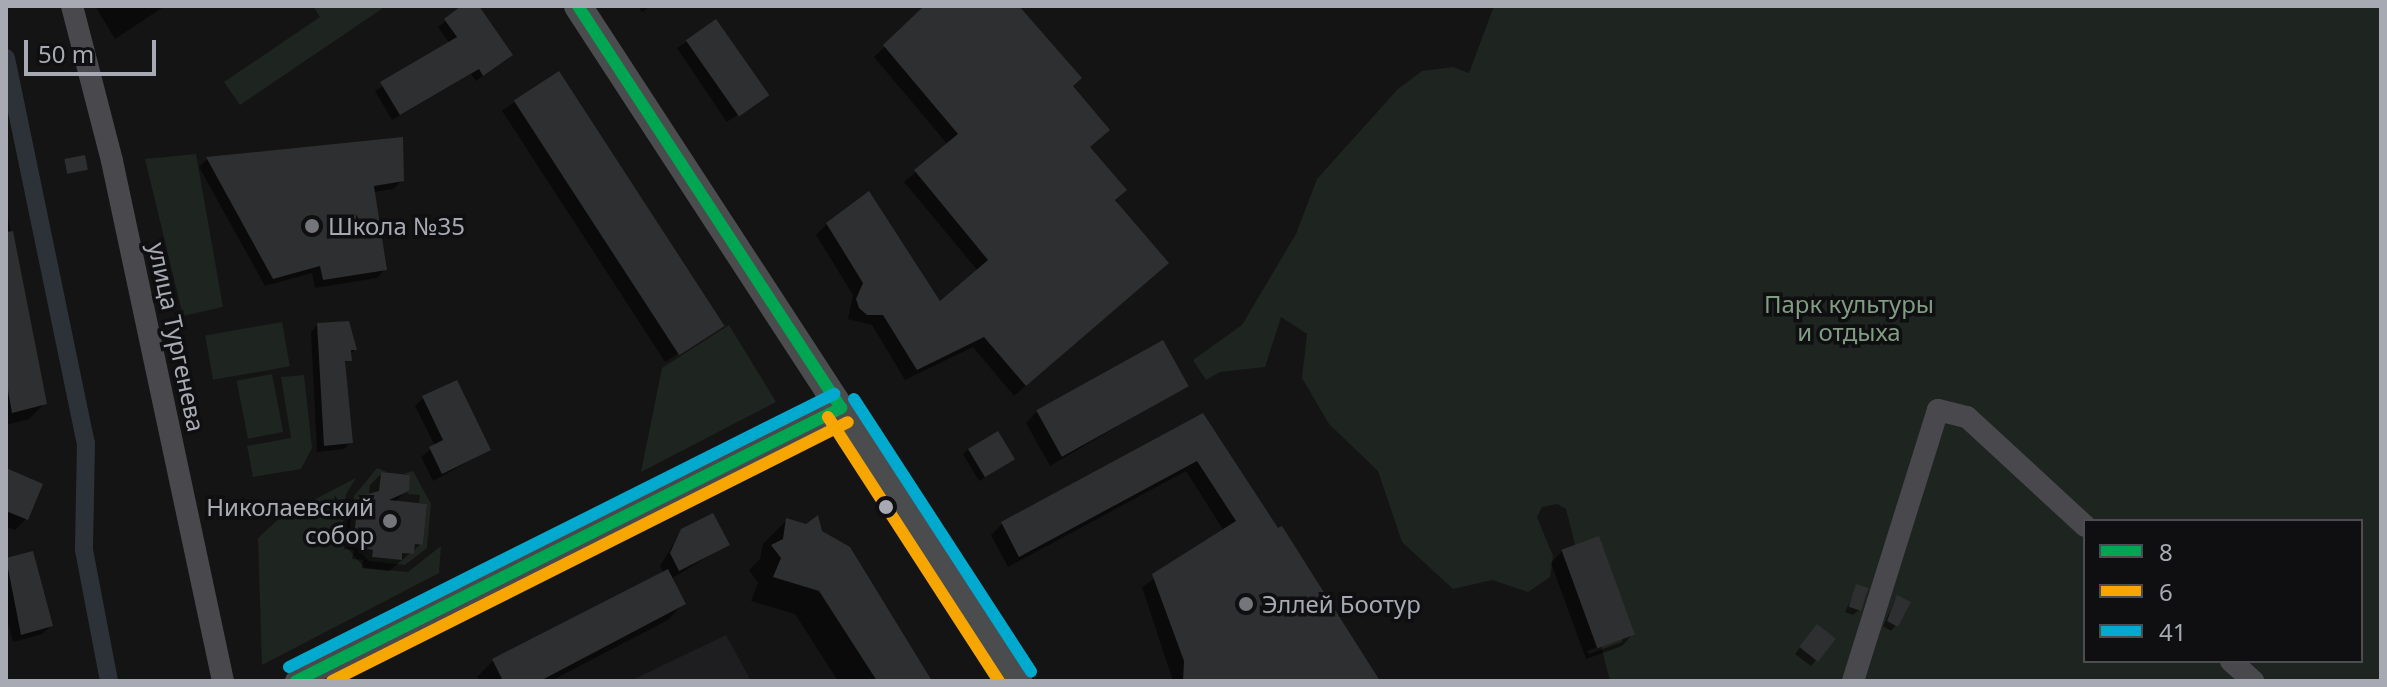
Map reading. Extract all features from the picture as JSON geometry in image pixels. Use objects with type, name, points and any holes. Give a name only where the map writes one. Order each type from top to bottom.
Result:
[{"type":"main road","points":[[578,6],[1018,681]]},
{"type":"street","name":"улица Тургенева","points":[[72,6],[112,161],[223,681]]},
{"type":"street","points":[[296,681],[841,408]]},
{"type":"street","points":[[1853,681],[1938,410],[1967,417],[2083,524]]},
{"type":"street","points":[[2233,663],[2253,681]]},
{"type":"shaded area","points":[[726,635],[751,681],[630,681]]},
{"type":"green space","points":[[313,6],[386,6],[240,105],[224,82],[320,17]]},
{"type":"green space","name":"Парк культуры и отдыха","points":[[1494,6],[2381,6],[2381,681],[1610,681],[1566,509],[1557,504],[1542,507],[1537,517],[1553,556],[1550,577],[1528,592],[1492,580],[1453,589],[1402,542],[1378,471],[1329,424],[1302,378],[1307,334],[1281,317],[1265,367],[1220,372],[1206,380],[1193,360],[1242,325],[1296,234],[1317,179],[1398,89],[1422,71],[1453,67],[1469,73]]},
{"type":"green space","points":[[196,154],[223,307],[183,316],[145,159]]},
{"type":"green space","points":[[282,322],[290,366],[213,380],[205,336]]},
{"type":"green space","points":[[729,325],[776,402],[641,472],[662,368]]},
{"type":"green space","points":[[272,374],[283,432],[248,439],[237,381]]},
{"type":"green space","points":[[304,375],[312,448],[301,469],[253,477],[247,446],[291,438],[281,377]]},
{"type":"green space","points":[[377,468],[387,472],[381,472],[379,491],[358,498],[354,538],[364,539],[363,548],[373,550],[373,557],[401,560],[402,553],[414,554],[415,544],[423,545],[427,504],[419,503],[420,495],[408,494],[410,475],[403,474],[413,471],[431,504],[427,548],[405,565],[369,561],[349,539],[354,496]]},
{"type":"green space","points":[[356,478],[346,494],[341,541],[365,568],[408,572],[441,546],[439,573],[262,665],[258,538],[281,517]]},
{"type":"building","points":[[461,6],[479,6],[513,55],[483,76],[479,69],[400,115],[380,82],[457,37],[444,19]]},
{"type":"building","points":[[924,6],[1019,6],[1082,78],[1073,86],[1110,130],[1090,147],[1127,190],[1115,200],[1169,263],[1026,386],[984,337],[917,370],[883,315],[867,315],[859,308],[856,299],[863,283],[826,223],[869,191],[940,301],[988,260],[914,170],[958,134],[883,45]]},
{"type":"building","points":[[716,19],[769,95],[739,116],[686,40]]},
{"type":"building","points":[[559,71],[725,326],[679,355],[514,100]]},
{"type":"building","name":"Школа №35","points":[[403,137],[404,181],[374,186],[387,270],[323,280],[320,266],[273,279],[206,157]]},
{"type":"building","points":[[85,155],[88,170],[67,174],[64,159]]},
{"type":"building","points":[[13,231],[47,404],[12,413],[6,379],[6,232]]},
{"type":"building","points":[[349,321],[357,350],[351,350],[352,361],[345,361],[353,443],[324,446],[317,323]]},
{"type":"building","points":[[1163,340],[1189,386],[1062,457],[1036,410]]},
{"type":"building","points":[[457,380],[491,450],[442,474],[429,447],[443,440],[422,396]]},
{"type":"building","name":"Эллей Боотур","points":[[1203,413],[1278,528],[1282,526],[1380,681],[1183,681],[1184,661],[1152,574],[1236,521],[1197,461],[1019,557],[1001,522]]},
{"type":"building","points":[[998,431],[1015,459],[985,477],[968,449]]},
{"type":"building","points":[[6,468],[43,484],[28,520],[6,511]]},
{"type":"building","name":"Николаевский собор","points":[[381,472],[410,475],[409,491],[389,500],[427,504],[423,545],[415,544],[414,554],[402,553],[402,560],[372,557],[373,550],[363,548],[364,539],[354,538],[358,497],[379,491]]},
{"type":"building","points":[[713,513],[730,545],[679,571],[670,553],[681,529]]},
{"type":"building","points":[[818,515],[822,531],[850,547],[932,681],[877,681],[819,591],[773,577],[781,558],[771,545],[783,539],[786,518],[806,524]]},
{"type":"building","points":[[1599,536],[1635,635],[1597,648],[1561,550]]},
{"type":"building","points":[[33,551],[53,626],[21,635],[6,558]]},
{"type":"building","points":[[668,569],[686,604],[540,681],[503,681],[492,659]]},
{"type":"building","points":[[1856,584],[1868,588],[1861,611],[1849,607]]},
{"type":"building","points":[[1897,595],[1911,602],[1898,627],[1887,621]]},
{"type":"building","points":[[1817,624],[1836,639],[1818,662],[1799,647]]},
{"type":"waterway","points":[[6,58],[86,443],[84,550],[109,681]]},
{"type":"transit line","name":"8","points":[[578,6],[841,408]]},
{"type":"transit line","name":"41","points":[[289,667],[834,394]]},
{"type":"transit line","name":"41","points":[[854,399],[1031,672]]},
{"type":"transit line","name":"8","points":[[296,681],[841,408]]},
{"type":"transit line","name":"6","points":[[828,417],[999,681]]},
{"type":"transit line","name":"6","points":[[332,681],[848,422]]},
{"type":"place","name":"Школа №35","points":[[312,226]]},
{"type":"place","name":"Николаевский собор","points":[[390,521]]},
{"type":"place","name":"Эллей Боотур","points":[[1246,604]]}]
